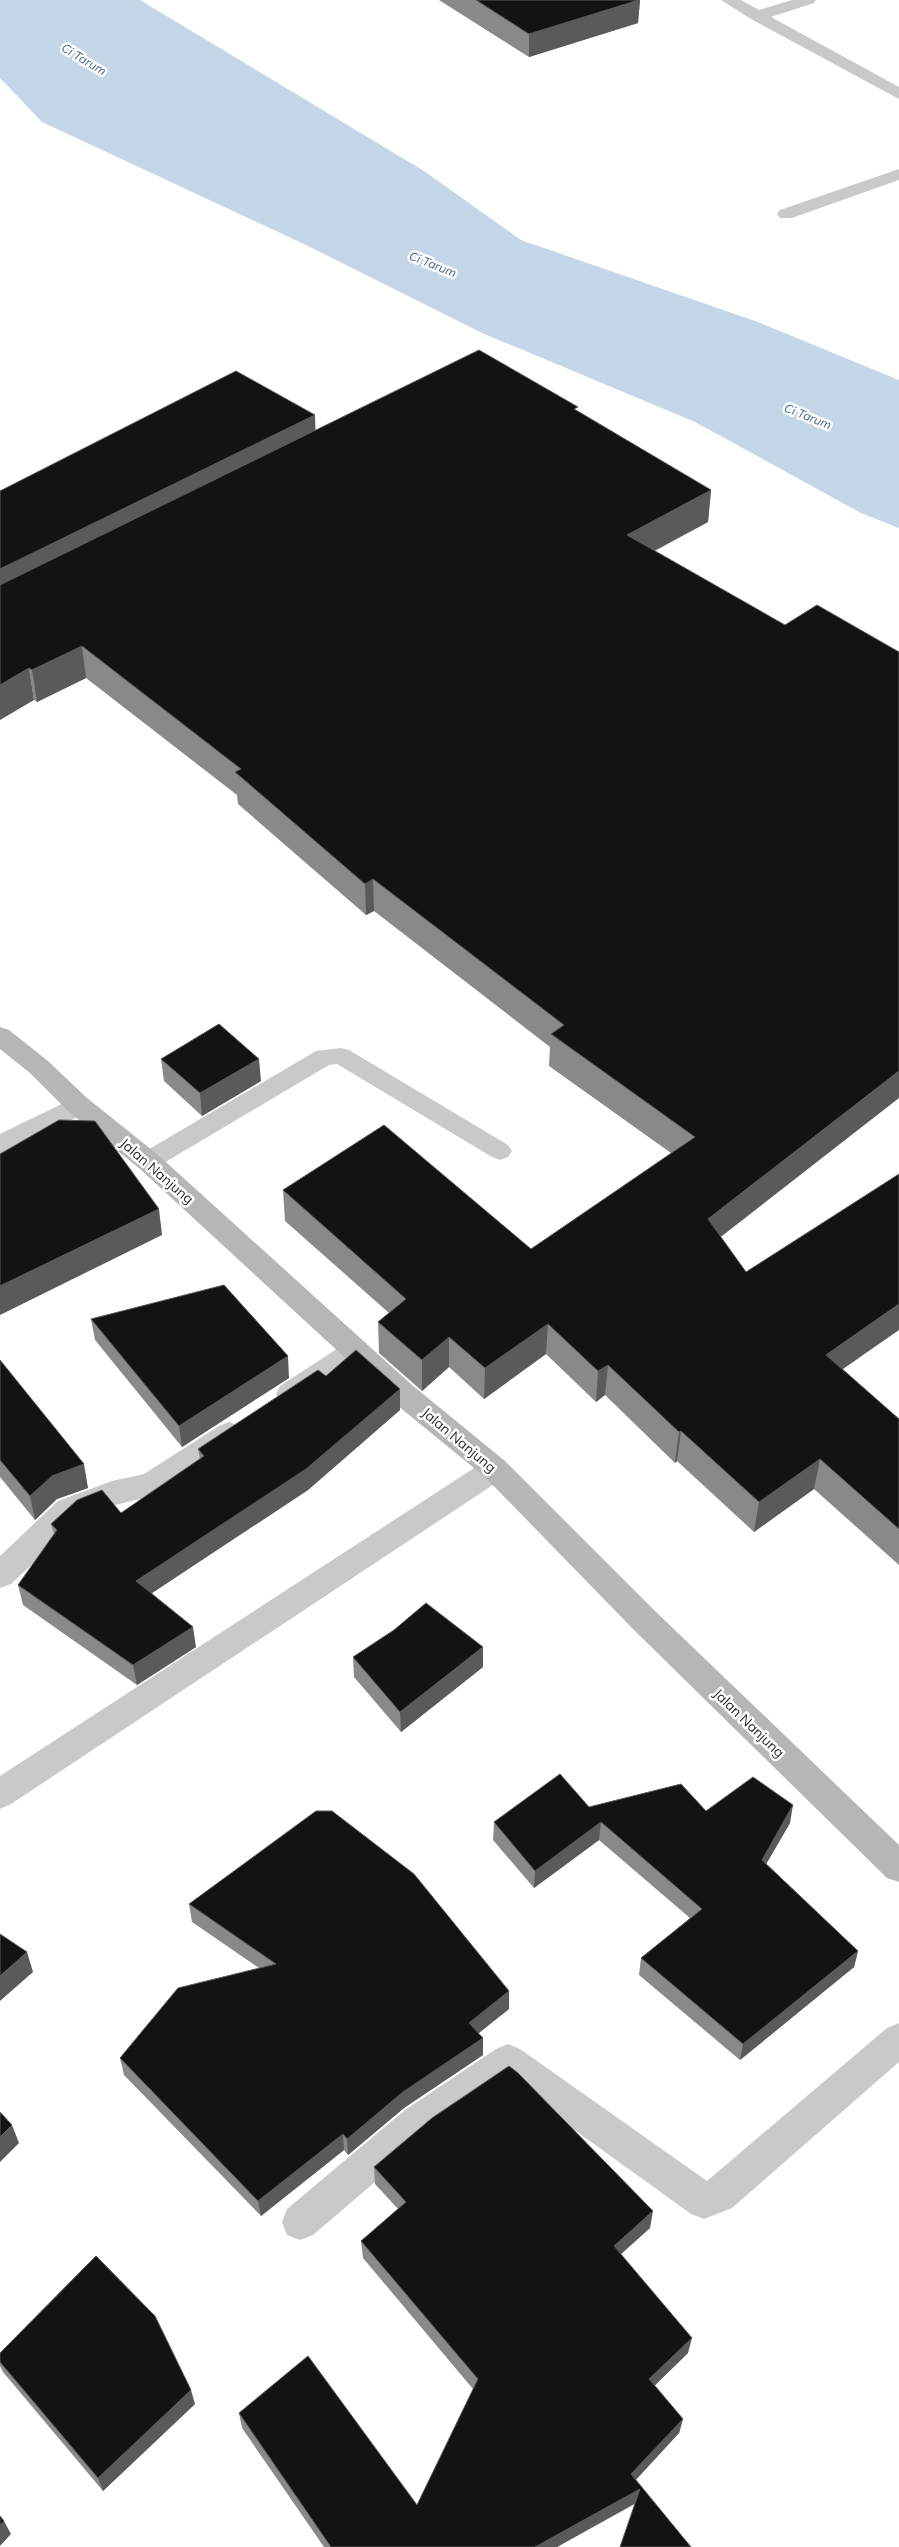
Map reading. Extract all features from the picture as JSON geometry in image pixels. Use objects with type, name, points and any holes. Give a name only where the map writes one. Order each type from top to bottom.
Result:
[{"type":"main road","name":"Jalan Nanjung","points":[[0,1036],[39,1067],[78,1106],[148,1161],[402,1393],[495,1468],[651,1627],[899,1867]]},
{"type":"street","points":[[729,0],[899,94]]},
{"type":"street","points":[[757,16],[808,0]]},
{"type":"street","points":[[786,214],[899,174]]},
{"type":"street","points":[[0,1146],[78,1106]]},
{"type":"street","points":[[0,1575],[69,1510],[112,1493],[151,1485],[356,1351]]},
{"type":"street","points":[[0,1794],[495,1468]]},
{"type":"street","points":[[300,2222],[418,2122],[508,2061],[704,2200],[719,2195],[899,2040]]},
{"type":"lane","points":[[148,1161],[324,1057],[341,1056],[500,1151]]},
{"type":"water","name":"Ci Tarum","points":[[0,0],[140,0],[424,171],[521,240],[758,322],[899,380],[899,528],[861,513],[695,422],[482,333],[308,246],[42,122],[0,78]]},
{"type":"building","points":[[476,0],[639,0],[529,34]]},
{"type":"building","points":[[479,350],[578,407],[574,409],[711,490],[627,535],[785,625],[817,605],[899,652],[899,1071],[708,1219],[746,1272],[899,1174],[899,1304],[826,1355],[899,1419],[899,1529],[820,1459],[759,1502],[681,1431],[679,1432],[608,1365],[598,1371],[548,1324],[485,1368],[449,1337],[422,1360],[378,1322],[406,1299],[283,1190],[384,1125],[531,1249],[695,1137],[551,1034],[564,1025],[373,879],[365,884],[235,772],[241,769],[82,646],[32,670],[29,668],[0,685],[0,585]]},
{"type":"building","points":[[236,371],[315,415],[0,569],[0,491]]},
{"type":"building","points":[[219,1024],[259,1059],[200,1093],[161,1059]]},
{"type":"building","points":[[59,1120],[95,1121],[159,1209],[0,1286],[0,1154]]},
{"type":"building","points":[[224,1285],[288,1356],[179,1426],[91,1319]]},
{"type":"building","points":[[356,1350],[400,1389],[306,1469],[136,1581],[193,1627],[133,1665],[18,1585],[57,1530],[51,1524],[77,1500],[102,1490],[121,1513],[204,1456],[198,1449],[318,1370],[326,1376]]},
{"type":"building","points":[[0,1360],[84,1464],[52,1476],[30,1496],[0,1460]]},
{"type":"building","points":[[426,1603],[483,1647],[400,1712],[353,1657],[394,1630]]},
{"type":"building","points":[[560,1774],[589,1807],[681,1784],[706,1811],[753,1777],[793,1805],[762,1860],[858,1951],[743,2044],[641,1958],[702,1909],[601,1822],[535,1871],[494,1822]]},
{"type":"building","points":[[316,1811],[332,1811],[414,1874],[509,1991],[469,2023],[483,2038],[403,2092],[347,2139],[343,2134],[258,2201],[120,2058],[178,1988],[276,1964],[189,1904]]},
{"type":"building","points":[[0,1934],[27,1952],[0,1976]]},
{"type":"building","points":[[509,2066],[653,2211],[614,2246],[692,2338],[649,2379],[683,2419],[631,2474],[691,2547],[620,2547],[640,2489],[535,2547],[331,2547],[239,2413],[308,2356],[417,2505],[478,2379],[361,2241],[406,2202],[374,2167],[432,2118]]},
{"type":"building","points":[[0,2112],[12,2125],[0,2137]]},
{"type":"building","points":[[96,2256],[155,2316],[191,2390],[98,2478],[0,2362],[0,2353]]},
{"type":"building","points":[[0,2516],[4,2521],[0,2525]]}]
